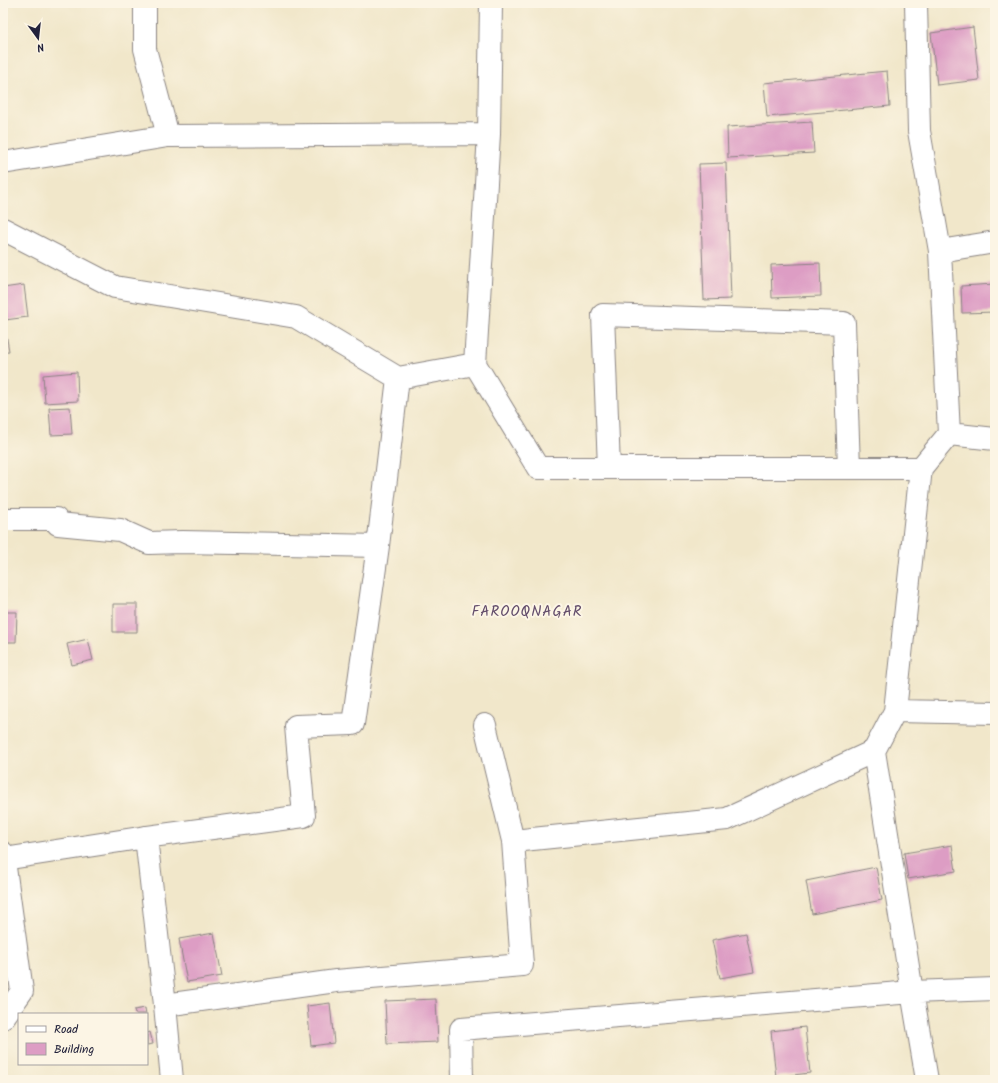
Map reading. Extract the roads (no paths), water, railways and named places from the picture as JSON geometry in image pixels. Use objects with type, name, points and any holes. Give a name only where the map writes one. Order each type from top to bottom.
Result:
[{"type":"street","points":[[145,3],[145,49],[168,136]]},
{"type":"street","points":[[491,3],[489,134],[475,364],[538,468],[921,468]]},
{"type":"street","points":[[513,841],[727,819],[874,751],[896,711],[921,468],[949,434],[940,251],[919,131],[916,3]]},
{"type":"street","points":[[3,163],[168,136],[489,134]]},
{"type":"street","points":[[3,229],[115,287],[296,317],[398,378],[475,364]]},
{"type":"street","points":[[940,251],[995,242]]},
{"type":"street","points":[[609,468],[603,315],[844,322],[849,468]]},
{"type":"street","points":[[3,1018],[22,990],[4,856],[304,816],[296,726],[353,724],[378,546],[398,378]]},
{"type":"street","points":[[949,434],[995,440]]},
{"type":"street","points":[[3,519],[56,519],[58,524],[120,530],[149,543],[182,542],[378,546]]},
{"type":"street","points":[[896,711],[995,713]]},
{"type":"street","points":[[165,1005],[336,981],[522,965],[513,841],[485,724]]},
{"type":"street","points":[[874,751],[927,1080]]},
{"type":"street","points":[[146,837],[172,1080]]},
{"type":"street","points":[[462,1080],[461,1029],[912,992],[995,989]]},
{"type":"district","name":"FAROOQNAGAR","points":[[527,611]]}]
